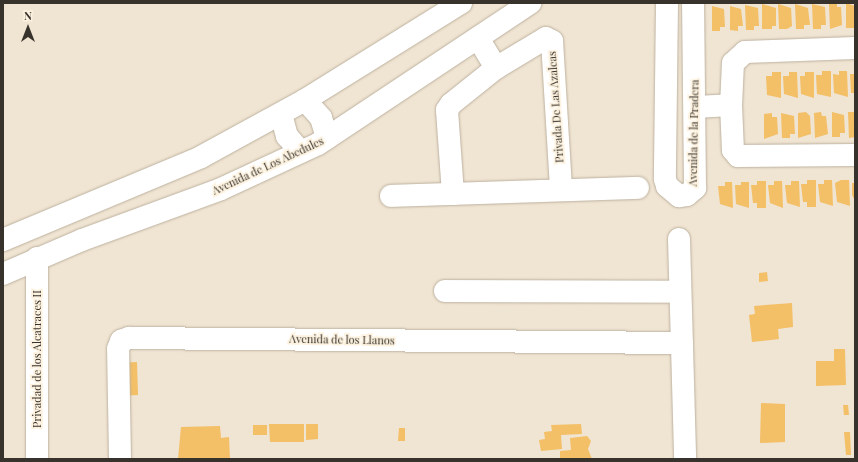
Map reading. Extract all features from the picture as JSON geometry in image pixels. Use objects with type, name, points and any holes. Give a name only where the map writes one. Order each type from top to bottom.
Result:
[{"type":"street","points":[[3,240],[172,171],[281,114],[461,3]]},
{"type":"street","name":"Avenida de Los Abedules","points":[[3,274],[36,258],[221,189],[301,152],[327,138],[530,3]]},
{"type":"street","name":"Avenida de la Pradera","points":[[667,3],[665,179],[667,186],[679,196],[687,195],[695,188],[693,3]]},
{"type":"street","points":[[478,38],[496,68]]},
{"type":"street","name":"Privada De Las Azaleas","points":[[453,194],[447,110],[496,68],[540,39],[552,41],[561,190]]},
{"type":"street","points":[[855,48],[745,52],[733,63],[731,105],[733,146],[738,156],[855,155]]},
{"type":"street","points":[[305,100],[321,118],[327,138]]},
{"type":"street","points":[[695,107],[731,105]]},
{"type":"street","points":[[281,114],[287,136],[301,152]]},
{"type":"street","points":[[391,196],[638,188]]},
{"type":"street","points":[[679,239],[685,459]]},
{"type":"street","name":"Privadad de los Alcatraces II","points":[[36,258],[37,459]]},
{"type":"street","points":[[445,291],[680,292]]},
{"type":"street","name":"Avenida de los Llanos","points":[[120,459],[118,349],[121,341],[129,338],[682,343]]},
{"type":"building","points":[[837,3],[837,7],[841,7],[842,25],[830,29],[829,4]]},
{"type":"building","points":[[846,3],[855,6],[854,28],[846,28]]},
{"type":"building","points":[[762,4],[776,8],[776,26],[772,26],[772,29],[762,29]]},
{"type":"building","points":[[778,4],[791,8],[792,26],[787,29],[779,29]]},
{"type":"building","points":[[795,4],[808,8],[810,25],[804,25],[804,29],[796,29]]},
{"type":"building","points":[[812,4],[825,7],[826,25],[821,25],[821,29],[813,29]]},
{"type":"building","points":[[745,5],[758,8],[759,26],[754,26],[754,30],[746,30]]},
{"type":"building","points":[[712,6],[724,9],[725,27],[720,27],[720,31],[712,31]]},
{"type":"building","points":[[730,6],[741,9],[743,26],[738,26],[738,31],[730,30]]},
{"type":"building","points":[[822,71],[831,71],[831,97],[817,94],[816,75],[822,75]]},
{"type":"building","points":[[839,71],[847,71],[848,97],[834,93],[833,74],[839,75]]},
{"type":"building","points":[[772,72],[781,72],[781,98],[767,95],[766,76],[772,76]]},
{"type":"building","points":[[789,72],[797,72],[798,98],[784,94],[783,76],[789,76]]},
{"type":"building","points":[[805,72],[814,72],[814,98],[801,94],[800,76],[805,76]]},
{"type":"building","points":[[850,74],[855,74],[855,93],[851,93]]},
{"type":"building","points":[[806,112],[810,116],[811,134],[798,138],[798,113]]},
{"type":"building","points":[[821,112],[822,116],[826,116],[828,134],[815,138],[814,113]]},
{"type":"building","points":[[832,112],[844,115],[845,133],[840,133],[840,137],[832,137]]},
{"type":"building","points":[[848,112],[855,112],[855,137],[849,138]]},
{"type":"building","points":[[772,113],[772,117],[777,117],[778,134],[764,139],[764,114]]},
{"type":"building","points":[[781,113],[794,116],[795,134],[790,134],[790,138],[782,138]]},
{"type":"building","points":[[807,180],[816,180],[816,207],[807,207],[807,202],[803,202],[801,184],[807,184]]},
{"type":"building","points":[[824,180],[832,180],[833,206],[820,202],[818,184],[824,184]]},
{"type":"building","points":[[841,180],[849,180],[850,206],[837,202],[835,183]]},
{"type":"building","points":[[757,181],[766,181],[766,208],[757,208],[757,203],[753,203],[751,185],[757,185]]},
{"type":"building","points":[[774,181],[782,181],[783,208],[770,203],[768,185],[774,185]]},
{"type":"building","points":[[791,181],[799,181],[800,207],[787,203],[785,185],[791,185]]},
{"type":"building","points":[[725,182],[732,182],[733,208],[720,204],[718,186],[725,186]]},
{"type":"building","points":[[741,182],[749,182],[749,208],[736,204],[735,185],[741,185]]},
{"type":"building","points":[[852,183],[855,183],[855,201],[852,195]]},
{"type":"building","points":[[767,272],[768,281],[759,282],[759,273]]},
{"type":"building","points":[[792,303],[793,327],[778,329],[779,339],[752,342],[749,315],[755,314],[754,306]]},
{"type":"building","points":[[834,349],[845,349],[846,385],[816,386],[816,361],[834,361]]},
{"type":"building","points":[[137,362],[138,395],[117,396],[116,363]]},
{"type":"building","points":[[761,403],[785,404],[785,442],[760,443]]},
{"type":"building","points":[[843,405],[848,405],[849,415],[844,415]]},
{"type":"building","points":[[269,424],[304,424],[304,442],[270,442]]},
{"type":"building","points":[[306,424],[318,424],[318,439],[306,440]]},
{"type":"building","points":[[581,424],[582,434],[561,435],[562,449],[541,451],[539,440],[545,439],[544,432],[552,431],[551,425]]},
{"type":"building","points":[[253,425],[267,425],[267,435],[253,435]]},
{"type":"building","points":[[220,426],[221,438],[229,437],[230,459],[178,459],[181,427]]},
{"type":"building","points":[[399,428],[405,428],[405,441],[398,441]]},
{"type":"building","points":[[844,432],[850,432],[851,455],[846,455]]},
{"type":"building","points":[[587,436],[591,441],[588,449],[592,459],[560,459],[560,451],[571,450],[570,438]]}]
